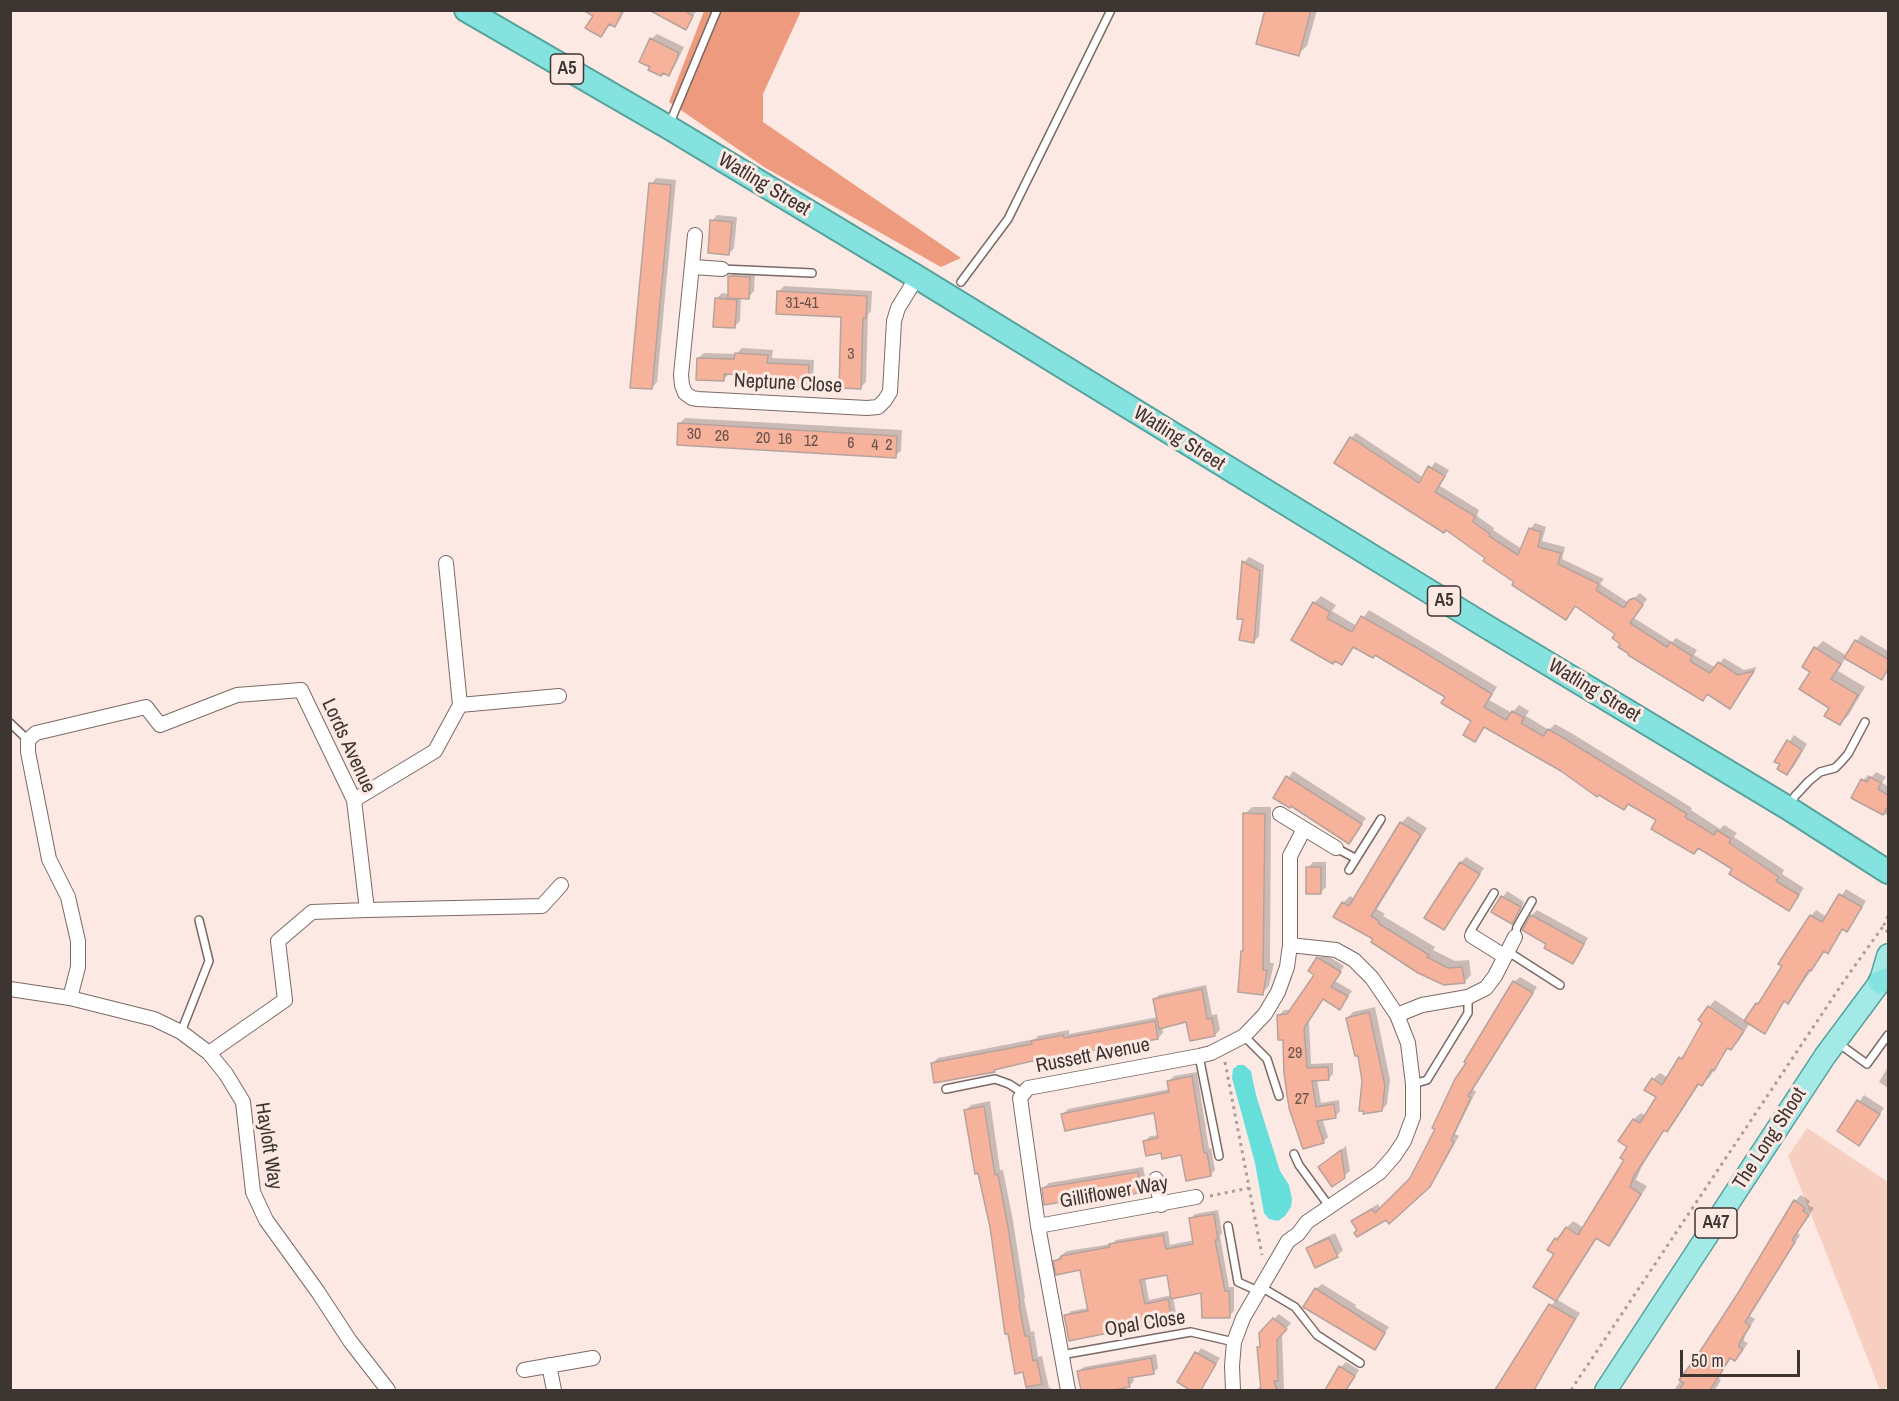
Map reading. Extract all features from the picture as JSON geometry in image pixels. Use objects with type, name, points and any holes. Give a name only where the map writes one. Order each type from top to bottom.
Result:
[{"type":"highway","name":"Watling Street","points":[[466,10],[668,127],[917,277],[1484,626],[1788,808],[1888,872]]},
{"type":"main road","name":"The Long Shoot","points":[[1606,1390],[1835,1042],[1886,978],[1888,955]]},
{"type":"street","name":"Neptune Close","points":[[695,235],[681,375],[685,393],[692,398],[878,407],[890,392],[894,321],[898,309],[917,277]]},
{"type":"street","points":[[693,267],[722,269]]},
{"type":"street","points":[[354,800],[435,752],[460,705],[446,562]]},
{"type":"street","name":"Lords Avenue","points":[[28,740],[36,733],[146,707],[160,725],[237,695],[301,690],[354,800],[367,910]]},
{"type":"street","points":[[460,705],[559,696]]},
{"type":"street","points":[[28,740],[27,752],[49,859],[68,897],[78,941],[78,967],[70,999]]},
{"type":"street","points":[[1280,814],[1336,848]]},
{"type":"street","name":"Russett Avenue","points":[[1068,1390],[1038,1226],[1020,1098],[1028,1088],[1198,1056],[1222,1048],[1244,1036],[1265,1014],[1278,992],[1287,967],[1290,945],[1290,856],[1304,829]]},
{"type":"street","points":[[209,1053],[285,1000],[278,941],[312,912],[542,906],[561,885]]},
{"type":"street","points":[[1472,936],[1505,954]]},
{"type":"street","points":[[1396,1015],[1422,1005],[1468,997],[1486,988],[1495,976],[1515,937]]},
{"type":"street","points":[[1231,1390],[1234,1342],[1243,1318],[1288,1241],[1298,1234],[1307,1222],[1379,1173],[1404,1141],[1413,1118],[1413,1084],[1408,1043],[1396,1015],[1372,978],[1354,960],[1336,950],[1290,945]]},
{"type":"street","name":"Hayloft Way","points":[[10,989],[70,999],[154,1019],[181,1032],[209,1053],[226,1074],[243,1102],[253,1192],[266,1220],[350,1341],[388,1390]]},
{"type":"street","points":[[1156,1179],[1161,1204]]},
{"type":"street","name":"Gilliflower Way","points":[[1038,1226],[1196,1197]]},
{"type":"street","points":[[524,1370],[593,1358]]},
{"type":"street","points":[[549,1365],[554,1390]]},
{"type":"lane","points":[[668,127],[717,10]]},
{"type":"lane","points":[[961,282],[1008,219],[1111,10]]},
{"type":"lane","points":[[722,269],[812,273]]},
{"type":"lane","points":[[1788,808],[1795,796],[1809,781],[1820,772],[1835,768],[1841,762],[1848,754],[1865,722]]},
{"type":"lane","points":[[10,723],[28,740]]},
{"type":"lane","points":[[1349,870],[1381,819]]},
{"type":"lane","points":[[1336,848],[1355,858]]},
{"type":"lane","points":[[1472,936],[1470,932],[1494,893]]},
{"type":"lane","points":[[1515,937],[1517,927],[1532,901]]},
{"type":"lane","points":[[181,1032],[209,961],[199,920]]},
{"type":"lane","points":[[1505,954],[1560,985]]},
{"type":"lane","points":[[1413,1084],[1427,1080],[1468,1013],[1468,997]]},
{"type":"lane","points":[[1835,1042],[1867,1064],[1888,1035]]},
{"type":"lane","points":[[1244,1036],[1267,1059],[1279,1096]]},
{"type":"lane","points":[[1198,1056],[1219,1155]]},
{"type":"lane","points":[[946,1089],[995,1079],[1023,1093]]},
{"type":"lane","points":[[1294,1154],[1299,1165],[1329,1206]]},
{"type":"lane","points":[[1228,1226],[1238,1282],[1261,1285],[1295,1307],[1317,1335],[1360,1363]]},
{"type":"lane","name":"Opal Close","points":[[1061,1355],[1191,1332],[1234,1342]]},
{"type":"path","points":[[1571,1390],[1888,916]]},
{"type":"path","points":[[1884,925],[1888,933]]},
{"type":"path","points":[[1222,1048],[1249,1188],[1261,1285]]},
{"type":"path","points":[[1196,1197],[1249,1188]]},
{"type":"shaded area","points":[[704,11],[801,11],[763,94],[763,122],[961,258],[941,267],[764,167],[669,102]]},
{"type":"shaded area","points":[[1807,1128],[1888,1182],[1888,1384],[1884,1390],[1880,1390],[1788,1156]]},
{"type":"water","points":[[1238,1065],[1244,1065],[1251,1071],[1256,1095],[1280,1171],[1289,1185],[1291,1207],[1278,1221],[1269,1219],[1264,1213],[1255,1163],[1232,1078],[1233,1069]]},
{"type":"building","points":[[583,10],[623,10],[615,27],[609,24],[601,37],[585,28],[593,16]]},
{"type":"building","points":[[649,10],[683,10],[693,16],[686,30]]},
{"type":"building","points":[[1265,10],[1311,10],[1299,56],[1256,44]]},
{"type":"building","points":[[650,38],[679,53],[669,76],[663,73],[661,76],[648,70],[650,67],[639,62]]},
{"type":"building","points":[[649,183],[671,185],[652,389],[630,388]]},
{"type":"building","points":[[710,220],[732,222],[729,255],[708,253]]},
{"type":"building","points":[[728,276],[750,277],[749,299],[728,298]]},
{"type":"building","points":[[777,291],[867,296],[866,318],[863,318],[861,389],[839,388],[841,317],[776,314]]},
{"type":"building","points":[[715,298],[737,300],[735,328],[713,327]]},
{"type":"building","points":[[735,353],[768,355],[767,363],[809,365],[808,387],[780,386],[780,377],[724,374],[724,381],[696,380],[697,358],[734,359]]},
{"type":"building","points":[[678,423],[897,436],[896,458],[677,445]]},
{"type":"building","points":[[1350,437],[1419,483],[1428,466],[1445,476],[1435,492],[1475,516],[1473,522],[1490,534],[1489,536],[1518,555],[1529,528],[1541,532],[1538,547],[1561,553],[1558,564],[1599,584],[1596,590],[1624,608],[1629,600],[1634,598],[1643,605],[1630,623],[1667,647],[1670,642],[1692,656],[1690,661],[1710,673],[1718,662],[1738,675],[1754,671],[1730,709],[1707,694],[1703,701],[1628,655],[1612,638],[1615,634],[1575,606],[1566,620],[1512,585],[1514,582],[1483,561],[1485,558],[1446,530],[1444,533],[1334,463]]},
{"type":"building","points":[[1242,561],[1260,571],[1254,643],[1239,640],[1243,619],[1237,619]]},
{"type":"building","points":[[1313,602],[1330,612],[1327,618],[1352,632],[1361,616],[1492,694],[1484,707],[1506,720],[1512,711],[1524,718],[1521,723],[1543,736],[1548,729],[1687,814],[1685,817],[1714,835],[1717,830],[1731,839],[1729,843],[1779,877],[1776,881],[1799,895],[1789,911],[1729,874],[1732,869],[1698,848],[1694,854],[1651,829],[1656,820],[1628,804],[1624,810],[1599,795],[1597,797],[1561,771],[1484,727],[1475,742],[1463,735],[1471,721],[1441,703],[1445,697],[1375,655],[1373,658],[1353,647],[1342,665],[1335,661],[1333,664],[1291,640]]},
{"type":"building","points":[[1855,640],[1888,659],[1888,669],[1882,680],[1844,658]]},
{"type":"building","points":[[1814,647],[1841,664],[1831,679],[1858,695],[1840,725],[1824,716],[1829,708],[1799,689],[1810,672],[1802,667]]},
{"type":"building","points":[[1787,740],[1802,750],[1787,775],[1777,769],[1780,764],[1774,762]]},
{"type":"building","points":[[1286,776],[1362,824],[1349,844],[1291,806],[1290,808],[1273,798]]},
{"type":"building","points":[[1870,777],[1881,783],[1878,789],[1888,795],[1888,806],[1883,815],[1851,798],[1861,779],[1867,782]]},
{"type":"building","points":[[1243,813],[1265,814],[1263,970],[1267,970],[1263,995],[1238,992],[1241,951],[1243,951]]},
{"type":"building","points":[[1400,822],[1421,835],[1371,916],[1379,921],[1378,923],[1429,955],[1427,957],[1448,968],[1462,967],[1465,983],[1444,985],[1418,973],[1371,942],[1373,939],[1333,917],[1342,902],[1349,906]]},
{"type":"building","points":[[1460,862],[1480,874],[1444,930],[1424,918]]},
{"type":"building","points":[[1306,867],[1321,867],[1321,894],[1306,894]]},
{"type":"building","points":[[1839,894],[1862,907],[1847,932],[1842,929],[1828,954],[1824,951],[1788,1004],[1784,1001],[1765,1034],[1744,1021],[1756,1003],[1758,1004],[1782,966],[1778,964],[1810,915],[1822,922]]},
{"type":"building","points":[[1501,896],[1521,907],[1512,924],[1491,912]]},
{"type":"building","points":[[1531,915],[1584,944],[1573,964],[1544,948],[1546,944],[1522,930]]},
{"type":"building","points":[[1317,957],[1341,972],[1331,987],[1348,996],[1340,1010],[1323,999],[1304,1028],[1307,1068],[1328,1067],[1329,1080],[1312,1081],[1316,1107],[1334,1104],[1336,1118],[1317,1121],[1324,1143],[1303,1149],[1289,1108],[1284,1074],[1283,1040],[1278,1040],[1277,1015],[1287,1014],[1314,975],[1308,971]]},
{"type":"building","points":[[1513,981],[1533,993],[1468,1096],[1471,1097],[1451,1140],[1454,1142],[1430,1187],[1389,1224],[1386,1220],[1357,1237],[1354,1233],[1357,1230],[1351,1221],[1372,1209],[1375,1213],[1410,1178],[1435,1129],[1432,1128],[1455,1079]]},
{"type":"building","points":[[1202,989],[1207,1019],[1212,1018],[1215,1036],[1190,1041],[1186,1022],[1159,1029],[1153,999]]},
{"type":"building","points":[[1708,1006],[1744,1031],[1731,1050],[1727,1048],[1702,1086],[1698,1084],[1667,1132],[1664,1130],[1634,1176],[1630,1187],[1641,1194],[1609,1246],[1596,1238],[1556,1301],[1533,1287],[1554,1254],[1547,1250],[1566,1227],[1578,1235],[1624,1160],[1620,1158],[1627,1147],[1618,1141],[1633,1119],[1640,1123],[1656,1097],[1644,1090],[1652,1078],[1662,1085],[1679,1057],[1682,1059],[1702,1023],[1698,1020]]},
{"type":"building","points":[[1369,1012],[1385,1086],[1382,1111],[1363,1114],[1364,1111],[1359,1111],[1362,1081],[1358,1056],[1355,1056],[1346,1018]]},
{"type":"building","points":[[1155,1021],[1158,1039],[1028,1062],[994,1070],[995,1072],[934,1083],[931,1063],[1032,1044],[1031,1041],[1063,1035],[1064,1038]]},
{"type":"building","points":[[1192,1076],[1204,1153],[1207,1153],[1211,1176],[1186,1181],[1181,1155],[1162,1159],[1161,1153],[1146,1156],[1143,1141],[1158,1138],[1154,1113],[1065,1131],[1061,1114],[1169,1092],[1167,1081]]},
{"type":"building","points":[[1857,1100],[1880,1114],[1859,1146],[1837,1131]]},
{"type":"building","points":[[984,1106],[995,1175],[998,1174],[1008,1227],[1025,1336],[1029,1336],[1033,1361],[1037,1360],[1042,1384],[1026,1387],[1023,1372],[1015,1374],[1008,1334],[1005,1334],[990,1227],[978,1173],[975,1174],[964,1110]]},
{"type":"building","points":[[1341,1150],[1345,1178],[1332,1187],[1318,1167]]},
{"type":"building","points":[[1138,1172],[1142,1192],[1044,1205],[1042,1188]]},
{"type":"building","points":[[1794,1200],[1805,1208],[1803,1211],[1809,1215],[1792,1240],[1795,1242],[1745,1322],[1750,1326],[1740,1342],[1739,1347],[1743,1349],[1735,1361],[1730,1358],[1710,1390],[1679,1390],[1684,1383],[1679,1380],[1738,1293]]},
{"type":"building","points":[[1214,1214],[1218,1240],[1215,1240],[1225,1291],[1229,1291],[1230,1318],[1202,1318],[1201,1293],[1171,1299],[1167,1275],[1140,1280],[1145,1304],[1168,1299],[1172,1320],[1069,1341],[1064,1315],[1088,1311],[1080,1270],[1056,1275],[1053,1261],[1061,1259],[1061,1256],[1110,1247],[1109,1244],[1163,1235],[1166,1249],[1193,1244],[1189,1218]]},
{"type":"building","points":[[1329,1238],[1338,1257],[1315,1268],[1306,1248]]},
{"type":"building","points":[[1315,1288],[1385,1333],[1375,1350],[1303,1307]]},
{"type":"building","points":[[1549,1304],[1575,1319],[1534,1390],[1495,1390]]},
{"type":"building","points":[[1273,1318],[1287,1329],[1277,1340],[1278,1381],[1274,1381],[1277,1390],[1261,1390],[1257,1347],[1260,1347],[1259,1333]]},
{"type":"building","points":[[1195,1352],[1216,1364],[1201,1390],[1190,1390],[1177,1382]]},
{"type":"building","points":[[1151,1358],[1154,1374],[1128,1378],[1130,1387],[1113,1390],[1081,1390],[1077,1371]]},
{"type":"building","points":[[1339,1366],[1355,1376],[1346,1390],[1325,1390]]}]
